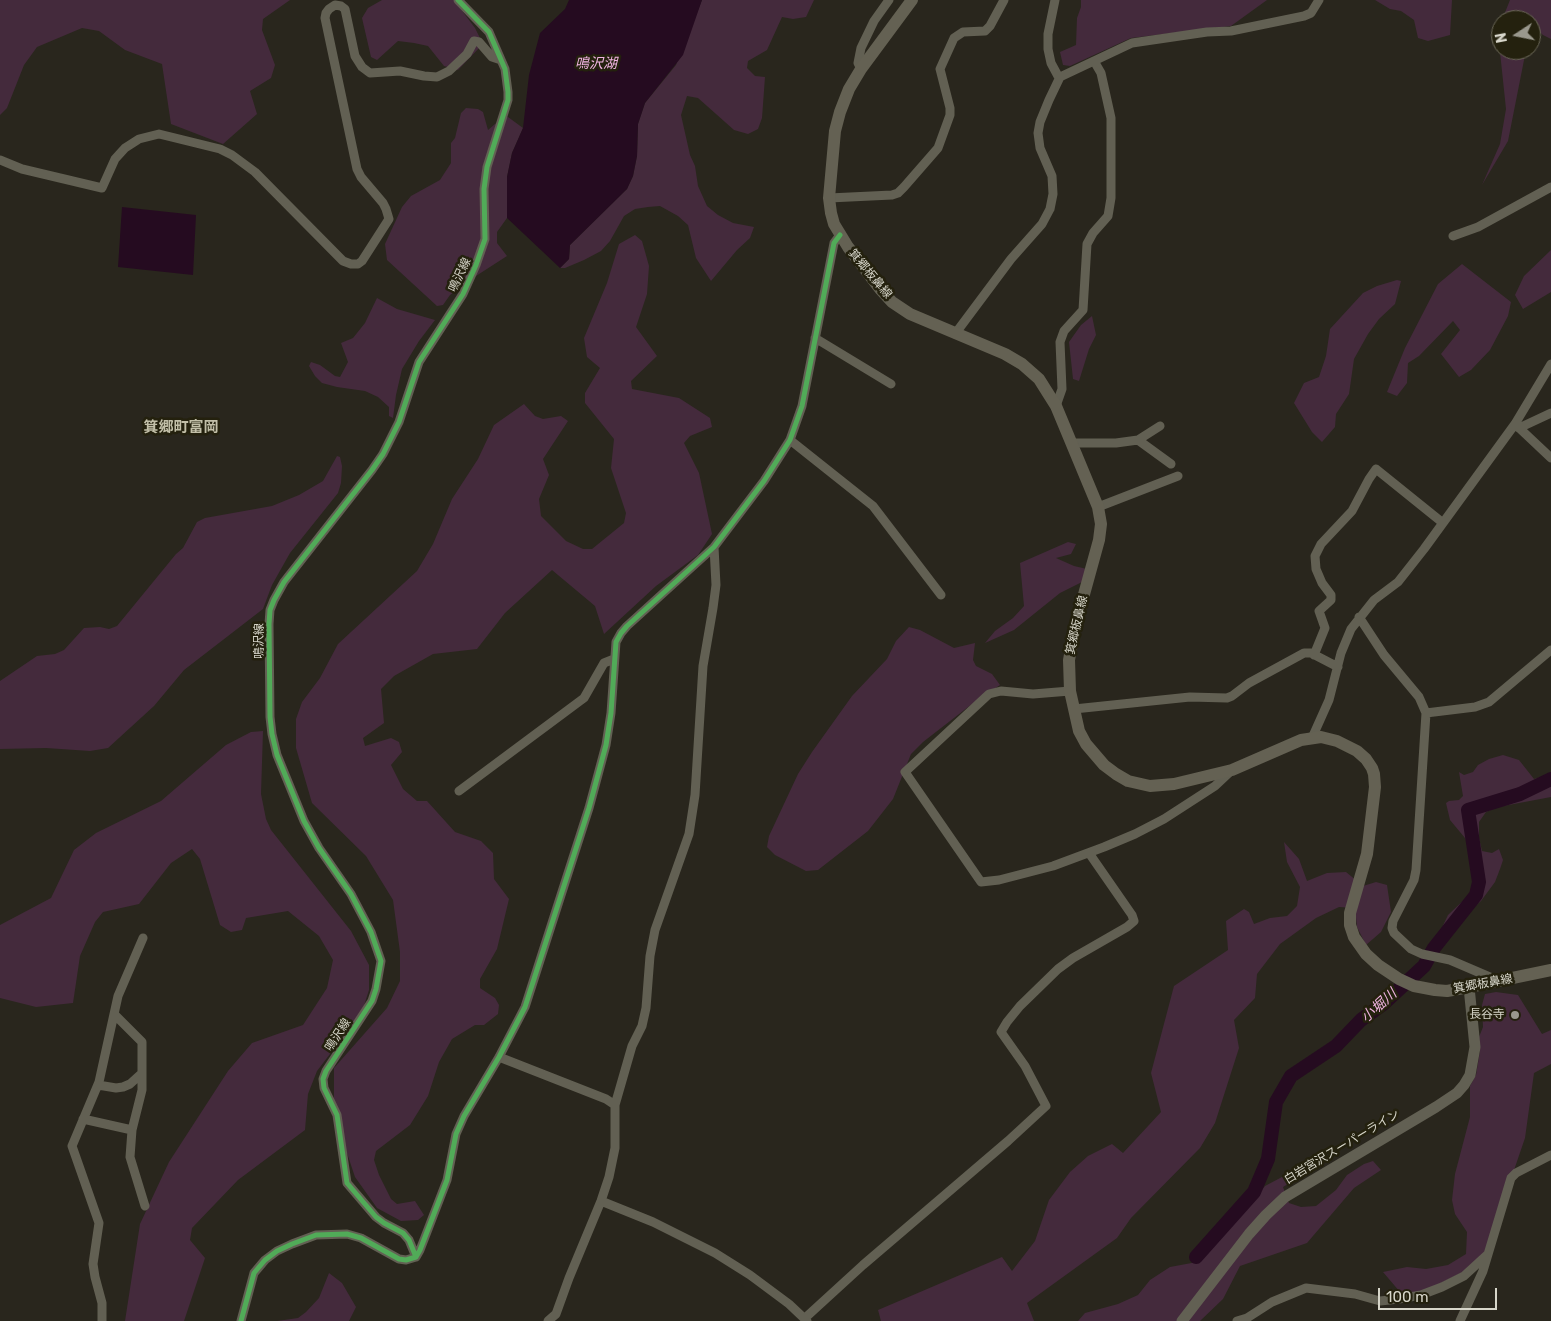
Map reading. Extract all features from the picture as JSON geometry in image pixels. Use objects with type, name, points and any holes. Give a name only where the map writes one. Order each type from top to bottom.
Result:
[{"type":"main road","name":"箕郷板鼻線","points":[[912,0],[848,89],[835,131],[829,198],[831,213],[840,236],[892,302],[910,314],[1005,354],[1022,364],[1039,380],[1056,406],[1098,507],[1101,524],[1099,540],[1075,627],[1069,660],[1070,691],[1079,731],[1091,751],[1104,766],[1128,781],[1150,786],[1163,786],[1232,770],[1296,742],[1321,737],[1337,741],[1357,751],[1369,763],[1374,774],[1367,854],[1350,912],[1350,925],[1357,943],[1366,954],[1388,973],[1414,986],[1447,991],[1500,982],[1551,970]]},
{"type":"street","name":"鳴沢線","points":[[416,1257],[404,1233],[376,1217],[347,1183],[337,1115],[324,1088],[323,1079],[326,1072],[372,1001],[381,960],[376,944],[351,894],[319,848],[304,821],[277,756],[270,716],[269,624],[270,610],[284,582],[383,454],[399,422],[419,362],[464,294],[485,239],[484,190],[487,167],[508,100],[508,92],[505,69],[489,32],[458,0]]},
{"type":"street","points":[[861,69],[858,63],[861,48],[874,21],[889,0]]},
{"type":"street","points":[[829,198],[892,195],[898,193],[904,187],[938,148],[950,115],[940,69],[954,38],[963,32],[985,31],[990,26],[1004,0]]},
{"type":"street","points":[[1055,0],[1048,34],[1048,49],[1051,63],[1060,77]]},
{"type":"street","points":[[956,334],[1011,260],[1042,224],[1050,210],[1053,194],[1052,176],[1040,148],[1038,133],[1046,107],[1060,77],[1132,44],[1207,32],[1231,31],[1304,16],[1311,13],[1319,0]]},
{"type":"street","points":[[0,160],[22,169],[102,188],[115,159],[139,139],[159,134],[220,149],[232,155],[255,172],[343,261],[358,264],[362,261],[389,219],[383,203],[360,177],[357,169],[325,18],[326,13],[335,5],[345,9],[355,56],[362,67],[370,73],[400,71],[437,77],[449,71],[467,54],[474,41],[479,42],[492,57],[501,60]]},
{"type":"street","points":[[1056,406],[1062,389],[1060,342],[1064,331],[1083,310],[1087,244],[1093,233],[1108,216],[1111,198],[1111,118],[1102,73],[1094,61]]},
{"type":"street","points":[[1453,236],[1478,227],[1551,187]]},
{"type":"street","points":[[241,1321],[254,1273],[259,1266],[277,1251],[316,1235],[347,1234],[361,1238],[399,1259],[406,1260],[416,1257],[424,1242],[447,1180],[456,1134],[464,1116],[525,1007],[589,808],[610,726],[616,642],[621,633],[714,547],[769,474],[790,440],[802,406],[834,243],[840,236]]},
{"type":"street","points":[[815,338],[891,384]]},
{"type":"street","points":[[1312,738],[1329,700],[1341,653],[1351,629],[1374,600],[1398,582],[1517,426],[1551,364]]},
{"type":"street","points":[[1517,426],[1551,413]]},
{"type":"street","points":[[1072,443],[1116,443],[1138,440],[1160,426]]},
{"type":"street","points":[[1517,426],[1551,458]]},
{"type":"street","points":[[790,440],[873,506],[941,595]]},
{"type":"street","points":[[1138,440],[1171,464]]},
{"type":"street","points":[[1314,655],[1324,628],[1319,611],[1332,600],[1316,568],[1315,556],[1321,544],[1352,511],[1376,470],[1443,523]]},
{"type":"street","points":[[1098,507],[1178,476]]},
{"type":"street","points":[[548,1321],[556,1314],[568,1278],[601,1201],[615,1148],[615,1105],[632,1046],[642,1026],[646,1008],[650,956],[655,930],[689,834],[693,814],[703,666],[716,585],[714,547]]},
{"type":"street","points":[[1359,618],[1384,655],[1420,697],[1426,713],[1420,821],[1414,880],[1393,921],[1392,928],[1394,933],[1411,949],[1422,954],[1450,960],[1500,982]]},
{"type":"street","points":[[1426,713],[1475,707],[1489,702],[1551,650]]},
{"type":"street","points":[[1074,709],[1190,697],[1227,698],[1249,683],[1304,653],[1314,655],[1338,667]]},
{"type":"street","points":[[459,791],[584,698],[604,663],[614,659]]},
{"type":"street","points":[[1070,691],[1033,694],[1000,692],[989,694],[905,772],[981,882],[1017,876],[1053,866],[1089,853],[1164,820],[1215,786],[1232,770]]},
{"type":"street","points":[[601,1201],[653,1222],[715,1253],[750,1275],[789,1304],[806,1320],[863,1266],[973,1172],[1046,1106],[1025,1066],[1001,1032],[1020,1006],[1058,969],[1134,921],[1132,915],[1089,853]]},
{"type":"street","points":[[102,1321],[102,1303],[94,1277],[93,1264],[99,1223],[72,1146],[98,1085],[118,996],[143,938]]},
{"type":"street","name":"白岩宮沢スーパーライン","points":[[1182,1321],[1249,1234],[1280,1201],[1436,1107],[1457,1093],[1464,1085],[1470,1076],[1475,1047],[1469,987]]},
{"type":"street","points":[[114,1014],[142,1042],[142,1090],[132,1130],[130,1157],[145,1206]]},
{"type":"street","points":[[499,1056],[606,1099],[615,1105]]},
{"type":"street","points":[[98,1085],[116,1088],[123,1087],[130,1084],[141,1074]]},
{"type":"street","points":[[83,1119],[132,1130]]},
{"type":"street","points":[[1460,1321],[1472,1298],[1488,1254],[1511,1178],[1516,1173],[1551,1155]]},
{"type":"street","points":[[1238,1321],[1247,1318],[1272,1302],[1306,1288],[1355,1294],[1380,1300],[1421,1295],[1464,1276],[1488,1254]]},
{"type":"shaded area","points":[[0,0],[290,0],[263,19],[262,30],[275,65],[271,78],[250,91],[257,114],[223,144],[171,124],[162,64],[125,50],[99,31],[82,28],[37,47],[24,65],[7,108],[0,115]]},
{"type":"shaded area","points":[[382,0],[454,0],[475,28],[481,40],[481,46],[458,70],[444,66],[428,46],[398,41],[377,60],[371,57],[362,18],[368,8]]},
{"type":"shaded area","points":[[702,0],[814,0],[806,17],[793,19],[782,17],[767,50],[748,61],[747,68],[755,76],[765,77],[762,118],[758,129],[748,134],[734,130],[698,98],[687,96],[681,115],[690,155],[695,166],[698,186],[707,206],[718,215],[733,223],[754,227],[750,238],[737,250],[711,281],[696,258],[688,225],[678,216],[660,206],[635,209],[624,216],[610,241],[601,251],[565,268],[560,268],[569,259],[570,245],[627,189],[633,176],[637,156],[638,124],[645,103],[676,65]]},
{"type":"shaded area","points":[[1081,0],[1267,0],[1231,26],[1131,38],[1070,66],[1063,65],[1060,52],[1076,45],[1077,18],[1081,7]]},
{"type":"shaded area","points":[[1375,0],[1452,0],[1450,35],[1428,41],[1418,38],[1414,20],[1401,11],[1390,9]]},
{"type":"shaded area","points":[[1510,0],[1551,0],[1551,39],[1541,33],[1541,10],[1506,10]]},
{"type":"shaded area","points":[[1501,60],[1524,60],[1508,141],[1482,185],[1500,144],[1506,109]]},
{"type":"shaded area","points":[[466,108],[478,109],[483,112],[488,130],[502,118],[508,117],[523,128],[512,153],[507,177],[507,218],[497,232],[497,243],[507,256],[450,295],[443,305],[437,306],[387,260],[385,244],[402,207],[411,196],[440,180],[451,163],[451,143],[455,138],[461,113]]},
{"type":"shaded area","points":[[635,235],[642,241],[649,266],[647,294],[636,327],[657,356],[631,381],[632,389],[679,398],[710,418],[712,427],[690,436],[684,443],[699,473],[712,534],[698,555],[656,586],[604,634],[595,606],[552,570],[505,613],[477,649],[433,654],[394,676],[381,689],[384,723],[363,738],[365,746],[391,738],[399,742],[402,752],[391,765],[403,789],[417,801],[427,801],[455,832],[481,841],[493,853],[494,879],[509,899],[497,949],[480,979],[480,988],[495,998],[499,1005],[498,1014],[484,1025],[475,1025],[452,1039],[439,1062],[428,1096],[410,1125],[376,1151],[374,1160],[391,1199],[397,1204],[415,1201],[424,1215],[418,1220],[401,1221],[377,1208],[355,1177],[334,1114],[334,1068],[387,1008],[400,981],[400,952],[393,900],[366,856],[312,803],[296,748],[296,719],[302,702],[320,678],[338,644],[417,571],[433,544],[452,499],[478,459],[494,425],[524,404],[535,416],[543,419],[561,416],[568,421],[543,459],[549,475],[539,499],[541,516],[566,541],[583,549],[592,549],[624,523],[626,513],[611,468],[614,439],[585,403],[585,393],[600,368],[587,357],[584,338],[607,283],[619,244]]},
{"type":"shaded area","points":[[1551,250],[1551,292],[1523,309],[1515,295],[1524,276]]},
{"type":"shaded area","points":[[1462,264],[1511,302],[1508,316],[1490,350],[1471,370],[1459,377],[1441,354],[1460,330],[1453,321],[1419,356],[1408,363],[1407,383],[1397,396],[1387,392],[1405,348],[1438,284]]},
{"type":"shaded area","points":[[1397,280],[1401,281],[1395,304],[1379,319],[1354,359],[1349,394],[1336,414],[1335,427],[1322,442],[1312,432],[1294,403],[1304,383],[1319,377],[1326,356],[1330,329],[1363,293],[1377,286]]},
{"type":"shaded area","points":[[377,298],[397,309],[435,320],[419,341],[402,369],[393,418],[389,416],[389,407],[378,397],[365,391],[322,383],[309,366],[311,362],[320,365],[335,376],[340,377],[348,362],[341,343],[353,338],[365,323]]},
{"type":"shaded area","points":[[1092,316],[1096,335],[1089,349],[1079,381],[1073,379],[1069,342],[1081,325]]},
{"type":"shaded area","points":[[337,456],[340,457],[342,466],[341,483],[338,493],[290,553],[272,585],[263,609],[184,670],[154,706],[108,748],[90,751],[46,748],[0,749],[0,681],[37,656],[55,654],[64,650],[84,628],[100,627],[109,629],[117,626],[183,548],[197,522],[205,518],[272,506],[299,495],[323,481]]},
{"type":"shaded area","points":[[1068,542],[1076,544],[1071,554],[1056,558],[1074,566],[1087,569],[1086,580],[1060,593],[1014,630],[985,643],[995,631],[1013,618],[1024,606],[1020,563]]},
{"type":"shaded area","points":[[909,627],[920,630],[954,648],[975,643],[973,660],[976,666],[992,674],[1000,685],[972,704],[923,742],[911,754],[893,799],[868,831],[818,870],[806,871],[775,855],[767,847],[769,836],[798,774],[812,752],[852,696],[887,659],[896,641]]},
{"type":"shaded area","points":[[263,731],[261,794],[266,819],[271,830],[351,931],[369,965],[369,990],[362,1012],[317,1071],[308,1094],[305,1130],[238,1180],[192,1228],[190,1240],[205,1258],[184,1321],[125,1321],[140,1224],[169,1162],[228,1071],[252,1043],[303,1025],[327,988],[333,960],[319,936],[288,911],[246,918],[242,930],[231,932],[220,925],[200,859],[192,849],[171,863],[139,904],[103,912],[95,922],[80,956],[73,1003],[36,1007],[0,998],[0,925],[51,898],[74,850],[96,833],[161,801],[226,745],[251,732]]},
{"type":"shaded area","points":[[1503,755],[1519,760],[1534,779],[1551,774],[1551,797],[1498,807],[1486,812],[1479,822],[1479,838],[1482,851],[1492,853],[1499,849],[1503,860],[1500,869],[1495,882],[1481,901],[1473,908],[1448,940],[1440,943],[1438,936],[1448,915],[1469,895],[1475,882],[1469,846],[1450,820],[1446,803],[1459,800],[1463,796],[1459,772],[1464,775],[1473,772],[1478,765]]},
{"type":"shaded area","points":[[1284,842],[1299,859],[1307,881],[1327,873],[1346,872],[1363,886],[1376,882],[1387,885],[1391,912],[1381,932],[1366,945],[1357,927],[1355,908],[1339,907],[1316,918],[1280,944],[1257,974],[1255,998],[1234,1020],[1239,1048],[1215,1123],[1200,1148],[1131,1218],[1117,1238],[1027,1303],[1034,1321],[881,1321],[878,1310],[1002,1257],[1012,1271],[1035,1241],[1049,1200],[1070,1172],[1088,1156],[1112,1144],[1123,1153],[1161,1112],[1151,1073],[1174,986],[1228,950],[1226,921],[1244,909],[1249,912],[1254,924],[1270,918],[1287,916],[1297,906],[1300,887],[1287,862]]},
{"type":"shaded area","points":[[1496,992],[1518,995],[1542,1034],[1551,1030],[1551,1064],[1534,1073],[1525,1138],[1486,1252],[1463,1272],[1420,1293],[1400,1292],[1383,1272],[1407,1267],[1426,1269],[1448,1265],[1466,1254],[1467,1232],[1455,1214],[1452,1200],[1455,1174],[1470,1117],[1470,1086],[1476,1075],[1480,1051],[1479,1037],[1483,1027],[1482,1005],[1485,994]]},
{"type":"shaded area","points":[[1331,1158],[1283,1187],[1289,1203],[1301,1207],[1316,1206],[1336,1190],[1347,1175],[1364,1164],[1373,1161],[1381,1170],[1354,1188],[1307,1243],[1240,1266],[1223,1299],[1200,1321],[1078,1321],[1085,1313],[1118,1304],[1138,1295],[1150,1280],[1170,1267],[1197,1262],[1265,1186],[1282,1177]]},
{"type":"shaded area","points":[[329,1273],[342,1283],[356,1307],[349,1321],[277,1321],[298,1318],[306,1312],[319,1298]]},
{"type":"water","name":"鳴沢湖","points":[[569,0],[702,0],[683,55],[645,103],[638,124],[637,156],[633,176],[627,189],[570,245],[569,259],[560,268],[507,218],[507,177],[512,153],[523,128],[529,75],[540,33],[565,9]]},
{"type":"water","points":[[122,207],[196,215],[193,275],[118,267]]},
{"type":"waterway","name":"小堀川","points":[[1196,1257],[1254,1192],[1268,1159],[1276,1102],[1291,1076],[1336,1046],[1361,1020],[1383,1004],[1424,966],[1434,948],[1476,895],[1479,882],[1468,810],[1520,794],[1551,779]]},
{"type":"cycle path","points":[[416,1257],[409,1240],[403,1233],[376,1217],[347,1183],[337,1115],[324,1088],[323,1079],[326,1071],[372,1001],[381,961],[371,932],[351,894],[319,848],[304,821],[277,755],[270,717],[269,624],[270,610],[284,582],[383,454],[399,422],[419,362],[463,294],[485,239],[484,189],[487,167],[508,100],[508,92],[505,69],[489,32],[458,0]]},
{"type":"cycle path","points":[[241,1321],[254,1273],[265,1260],[277,1251],[292,1244],[316,1235],[347,1234],[361,1238],[399,1259],[406,1260],[416,1257],[420,1250],[447,1180],[456,1134],[464,1116],[499,1057],[525,1007],[589,808],[606,745],[611,713],[616,642],[627,626],[714,547],[764,481],[790,440],[802,406],[834,243],[840,235]]},
{"type":"place","name":"長谷寺","points":[[1515,1015]]},
{"type":"district","name":"箕郷町富岡","points":[[181,428]]}]
